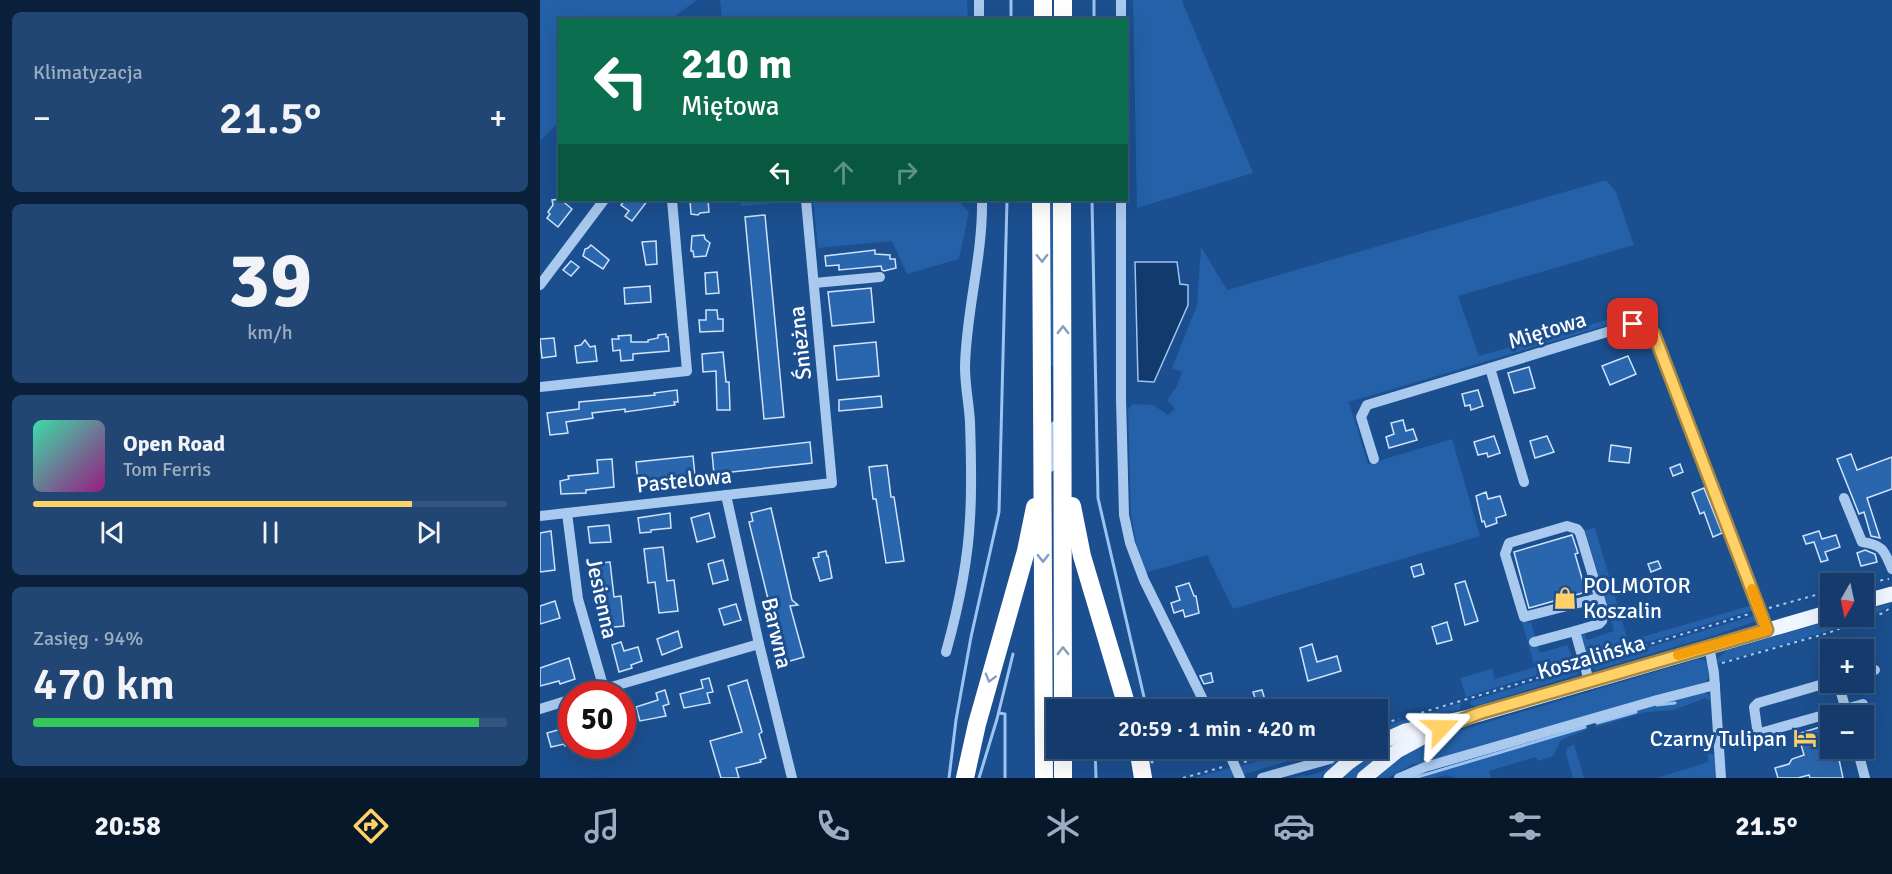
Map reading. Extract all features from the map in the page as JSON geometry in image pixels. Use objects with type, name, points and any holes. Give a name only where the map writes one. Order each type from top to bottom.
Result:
[{"type":"highway","points":[[1043,0],[1043,18]]},
{"type":"highway","points":[[1063,0],[1063,18]]},
{"type":"highway","points":[[1041,201],[1043,371],[1063,509],[1063,699]]},
{"type":"highway","points":[[1044,778],[1043,509],[1064,363],[1062,201]]},
{"type":"highway","points":[[1054,438],[1075,528],[1125,699]]},
{"type":"highway","points":[[965,778],[977,724],[1026,551],[1054,438]]},
{"type":"highway","points":[[1063,759],[1063,778]]},
{"type":"highway","points":[[1140,759],[1143,778]]},
{"type":"main road","points":[[1874,600],[1892,594]]},
{"type":"main road","name":"Koszalińska","points":[[1388,739],[1405,731],[1469,717],[1820,615]]},
{"type":"main road","name":"Koszalińska","points":[[1364,778],[1397,751],[1430,733],[1469,717]]},
{"type":"main road","points":[[1331,778],[1353,759]]},
{"type":"street","points":[[979,0],[979,18]]},
{"type":"street","points":[[1121,0],[1121,18]]},
{"type":"street","points":[[540,285],[603,201]]},
{"type":"street","points":[[540,387],[687,371],[672,201]]},
{"type":"street","name":"Śnieżna","points":[[806,201],[832,483]]},
{"type":"street","points":[[946,652],[961,583],[970,517],[970,421],[965,370],[967,340],[979,260],[982,201]]},
{"type":"street","points":[[1121,201],[1121,399],[1124,515],[1130,543],[1144,580],[1203,699]]},
{"type":"street","points":[[814,284],[880,277]]},
{"type":"street","name":"Miętowa","points":[[1374,459],[1361,417],[1367,405],[1633,324],[1644,325],[1654,334],[1767,630]]},
{"type":"street","name":"Miętowa","points":[[1490,368],[1524,482]]},
{"type":"street","name":"Pastelowa","points":[[540,516],[832,483]]},
{"type":"street","name":"Barwna","points":[[726,495],[792,778]]},
{"type":"street","points":[[1844,498],[1862,542],[1878,545],[1884,549],[1892,569]]},
{"type":"street","name":"Jesienna","points":[[567,513],[578,599],[602,681]]},
{"type":"street","points":[[1534,642],[1602,621],[1604,613],[1580,533],[1576,529],[1568,526],[1509,543],[1505,554],[1524,617],[1598,598]]},
{"type":"street","points":[[1575,631],[1589,681]]},
{"type":"street","points":[[632,681],[759,644]]},
{"type":"street","points":[[1709,646],[1715,685],[1721,778]]},
{"type":"street","points":[[1399,778],[1425,767],[1715,685]]},
{"type":"street","points":[[1758,735],[1754,711],[1758,703],[1820,685]]},
{"type":"street","points":[[540,709],[558,703]]},
{"type":"street","points":[[1718,745],[1820,719]]},
{"type":"street","points":[[1232,759],[1240,778]]},
{"type":"street","points":[[1262,778],[1330,759]]},
{"type":"street","points":[[1860,759],[1865,778]]},
{"type":"path","points":[[1874,582],[1892,579]]},
{"type":"path","points":[[1388,722],[1820,594]]},
{"type":"path","points":[[1713,666],[1828,633],[1883,613],[1892,607]]},
{"type":"shaded area","points":[[540,0],[697,0],[672,18],[558,18],[558,123],[540,141]]},
{"type":"shaded area","points":[[720,0],[967,0],[968,18],[722,18]]},
{"type":"shaded area","points":[[1133,0],[1184,0],[1182,1],[1253,173],[1137,208]]},
{"type":"shaded area","points":[[1606,180],[1616,192],[1634,245],[1458,296],[1479,356],[1649,308],[1652,312],[1349,402],[1368,464],[1452,439],[1480,536],[1233,609],[1207,555],[1145,573],[1131,515],[1128,409],[1133,404],[1153,405],[1168,415],[1175,409],[1167,400],[1177,386],[1182,372],[1172,368],[1197,305],[1201,247],[1227,290]]},
{"type":"shaded area","points":[[740,201],[795,201],[741,206]]},
{"type":"shaded area","points":[[813,201],[958,201],[969,212],[959,259],[907,274],[892,241],[818,248]]},
{"type":"shaded area","points":[[1049,201],[1055,201],[1056,366],[1050,366]]},
{"type":"shaded area","points":[[1135,262],[1177,262],[1180,284],[1188,285],[1188,305],[1154,382],[1138,381]]},
{"type":"shaded area","points":[[1595,528],[1628,641],[1753,605],[1754,610],[1588,660],[1581,636],[1584,632],[1587,640],[1614,631],[1585,530]]},
{"type":"shaded area","points":[[1502,555],[1528,623],[1531,622],[1540,653],[1567,645],[1575,663],[1466,697],[1460,678],[1492,669],[1495,679],[1535,667]]},
{"type":"shaded area","points":[[1892,603],[1874,614],[1874,608]]},
{"type":"shaded area","points":[[1756,615],[1756,621],[1719,634],[1596,670],[1590,665]]},
{"type":"shaded area","points":[[1820,624],[1820,627],[1839,627],[1718,663],[1718,658],[1727,650]]},
{"type":"shaded area","points":[[1699,659],[1708,663],[1709,677],[1706,682],[1425,763],[1413,764],[1388,778],[1373,778],[1424,741]]},
{"type":"shaded area","points":[[1580,668],[1577,675],[1475,706],[1471,705],[1470,701]]},
{"type":"shaded area","points":[[1703,692],[1708,694],[1711,701],[1705,698],[1674,710],[1646,712],[1596,727],[1595,722]]},
{"type":"shaded area","points":[[1461,703],[1460,710],[1412,724],[1388,735],[1388,725]]},
{"type":"shaded area","points":[[1585,725],[1588,729],[1561,740],[1553,756],[1538,761],[1536,757],[1489,771],[1491,778],[1457,778],[1447,775],[1433,778],[1409,778]]},
{"type":"shaded area","points":[[1406,735],[1388,751],[1388,744]]},
{"type":"shaded area","points":[[1574,744],[1584,778],[1573,778],[1566,754],[1567,748]]},
{"type":"shaded area","points":[[1707,753],[1715,755],[1716,778],[1657,778],[1709,762]]},
{"type":"shaded area","points":[[1268,759],[1295,759],[1245,774],[1239,766]]},
{"type":"shaded area","points":[[1333,759],[1350,759],[1326,778],[1292,778],[1323,771]]},
{"type":"shaded area","points":[[1360,759],[1380,759],[1359,778],[1337,778]]},
{"type":"shaded area","points":[[1233,767],[1234,776],[1230,778],[1193,778]]},
{"type":"building","points":[[558,199],[572,209],[558,227],[547,218],[553,205],[552,200]]},
{"type":"building","points":[[624,201],[647,201],[632,221],[625,216],[629,211],[621,205]]},
{"type":"building","points":[[690,201],[708,201],[709,212],[691,214]]},
{"type":"building","points":[[765,215],[784,417],[764,419],[745,217]]},
{"type":"building","points":[[704,235],[710,243],[706,256],[694,257],[691,251],[692,236]]},
{"type":"building","points":[[656,241],[657,264],[646,265],[642,242]]},
{"type":"building","points":[[591,245],[609,260],[603,269],[583,256],[585,249]]},
{"type":"building","points":[[875,250],[875,254],[890,255],[890,259],[895,259],[896,268],[884,271],[881,266],[839,270],[839,265],[826,266],[825,256]]},
{"type":"building","points":[[571,261],[579,267],[571,276],[563,270]]},
{"type":"building","points":[[717,272],[719,293],[706,294],[705,273]]},
{"type":"building","points":[[650,286],[651,302],[625,304],[624,288]]},
{"type":"building","points":[[871,288],[874,322],[832,326],[828,292]]},
{"type":"building","points":[[706,310],[717,310],[718,319],[723,319],[723,331],[700,332],[699,320],[706,320]]},
{"type":"building","points":[[666,334],[669,351],[633,354],[633,360],[621,361],[620,350],[613,351],[612,339],[619,339],[618,336],[631,335],[631,342],[648,342],[648,340],[658,338],[658,335]]},
{"type":"building","points":[[554,338],[556,356],[542,358],[540,339]]},
{"type":"building","points":[[585,340],[590,347],[595,346],[597,361],[577,363],[575,346],[581,345]]},
{"type":"building","points":[[876,342],[879,376],[837,380],[834,346]]},
{"type":"building","points":[[723,352],[726,382],[729,382],[730,410],[717,410],[716,371],[703,372],[702,354]]},
{"type":"building","points":[[1628,356],[1636,374],[1610,385],[1602,366]]},
{"type":"building","points":[[1529,367],[1535,388],[1514,393],[1508,373]]},
{"type":"building","points":[[677,390],[678,402],[674,402],[675,405],[625,412],[625,409],[592,413],[593,418],[566,422],[568,433],[550,435],[547,413],[579,409],[579,402],[655,395],[654,393]]},
{"type":"building","points":[[1478,390],[1483,406],[1471,410],[1470,405],[1465,406],[1462,394]]},
{"type":"building","points":[[881,396],[882,407],[839,411],[839,400]]},
{"type":"building","points":[[1403,420],[1406,431],[1413,429],[1417,440],[1389,448],[1386,437],[1394,434],[1391,423]]},
{"type":"building","points":[[1494,436],[1500,453],[1488,457],[1487,453],[1478,455],[1474,442]]},
{"type":"building","points":[[1547,436],[1554,452],[1535,458],[1530,441]]},
{"type":"building","points":[[810,442],[812,463],[714,474],[712,453]]},
{"type":"building","points":[[1611,445],[1631,448],[1629,463],[1609,461]]},
{"type":"building","points":[[1851,454],[1857,470],[1892,457],[1892,489],[1867,498],[1880,538],[1871,536],[1864,512],[1859,514],[1837,459]]},
{"type":"building","points":[[693,456],[695,476],[638,482],[636,462]]},
{"type":"building","points":[[612,459],[614,487],[586,490],[586,493],[561,494],[560,481],[569,479],[568,476],[598,473],[597,460]]},
{"type":"building","points":[[1680,464],[1683,472],[1673,476],[1670,468]]},
{"type":"building","points":[[887,465],[904,561],[886,563],[869,467]]},
{"type":"building","points":[[1704,488],[1722,533],[1713,537],[1704,512],[1700,514],[1692,493]]},
{"type":"building","points":[[1486,492],[1488,499],[1500,496],[1506,515],[1496,518],[1497,523],[1486,527],[1484,521],[1482,522],[1476,496]]},
{"type":"building","points":[[771,508],[792,600],[798,605],[790,606],[804,657],[783,663],[773,626],[779,624],[774,606],[770,607],[749,522],[753,521],[751,513]]},
{"type":"building","points":[[670,513],[671,528],[640,533],[638,518]]},
{"type":"building","points":[[709,513],[715,537],[697,542],[691,518]]},
{"type":"building","points":[[609,525],[611,542],[590,543],[588,527]]},
{"type":"building","points":[[551,531],[555,570],[540,572],[540,533]]},
{"type":"building","points":[[1819,531],[1822,539],[1836,535],[1840,547],[1825,552],[1828,560],[1821,562],[1814,542],[1806,544],[1803,536]]},
{"type":"building","points":[[1572,535],[1586,592],[1529,608],[1514,552]]},
{"type":"building","points":[[663,547],[667,581],[674,580],[678,611],[659,613],[655,582],[648,583],[644,549]]},
{"type":"building","points":[[1865,550],[1875,554],[1877,562],[1861,566],[1857,553]]},
{"type":"building","points":[[826,551],[832,578],[820,581],[813,558],[819,557],[818,553]]},
{"type":"building","points":[[723,560],[728,580],[713,584],[708,564]]},
{"type":"building","points":[[1658,561],[1661,568],[1651,572],[1648,564]]},
{"type":"building","points":[[610,562],[614,597],[621,596],[624,626],[605,628],[602,598],[595,599],[591,564]]},
{"type":"building","points":[[1421,564],[1424,574],[1414,577],[1411,567]]},
{"type":"building","points":[[1465,581],[1478,621],[1465,625],[1455,584]]},
{"type":"building","points":[[1189,583],[1196,596],[1199,613],[1185,617],[1183,610],[1174,613],[1171,603],[1180,600],[1176,587]]},
{"type":"building","points":[[555,601],[560,618],[540,624],[540,606]]},
{"type":"building","points":[[736,604],[741,620],[724,625],[719,609]]},
{"type":"building","points":[[1447,622],[1452,640],[1437,644],[1432,627]]},
{"type":"building","points":[[678,631],[682,647],[662,655],[657,639]]},
{"type":"building","points":[[621,642],[624,651],[638,647],[642,661],[631,665],[632,668],[619,672],[612,645]]},
{"type":"building","points":[[1312,644],[1317,662],[1337,656],[1341,671],[1308,681],[1300,648]]},
{"type":"building","points":[[569,658],[575,679],[540,686],[540,668]]},
{"type":"building","points":[[1211,673],[1213,682],[1204,684],[1200,676]]},
{"type":"building","points":[[709,678],[713,692],[707,693],[710,703],[684,708],[680,694],[703,688],[701,680]]},
{"type":"building","points":[[747,680],[762,732],[759,734],[766,758],[760,760],[761,762],[736,768],[739,778],[721,778],[710,741],[742,732],[728,686]]},
{"type":"building","points":[[665,690],[669,704],[663,706],[666,716],[640,721],[636,707],[658,700],[656,693]]},
{"type":"building","points":[[1262,690],[1265,699],[1255,699],[1253,692]]},
{"type":"building","points":[[1820,727],[1820,759],[1839,759],[1843,778],[1810,778],[1809,775],[1798,778],[1778,778],[1775,768],[1789,764],[1792,759],[1804,755],[1798,734]]},
{"type":"building","points":[[558,730],[558,745],[551,747],[547,733]]},
{"type":"waterway","points":[[1011,0],[1011,18]]},
{"type":"waterway","points":[[1094,0],[1094,18]]},
{"type":"waterway","points":[[949,778],[956,720],[971,637],[999,512],[1007,201]]},
{"type":"waterway","points":[[1092,201],[1098,498],[1144,699]]},
{"type":"waterway","points":[[979,778],[1013,654]]},
{"type":"waterway","points":[[1657,705],[1675,703]]},
{"type":"waterway","points":[[1597,723],[1636,712]]},
{"type":"waterway","points":[[999,713],[1005,714],[1005,778]]},
{"type":"waterway","points":[[1414,778],[1585,727]]},
{"type":"waterway","points":[[1095,759],[1096,778]]},
{"type":"slow traffic","points":[[1678,655],[1767,630],[1752,589]]},
{"type":"place","name":"POLMOTOR Koszalin","points":[[1565,598]]},
{"type":"place","name":"Czarny Tulipan","points":[[1805,738]]},
{"type":"route","points":[[1441,728],[1480,713],[1767,630],[1654,334],[1644,325],[1633,324]]}]
